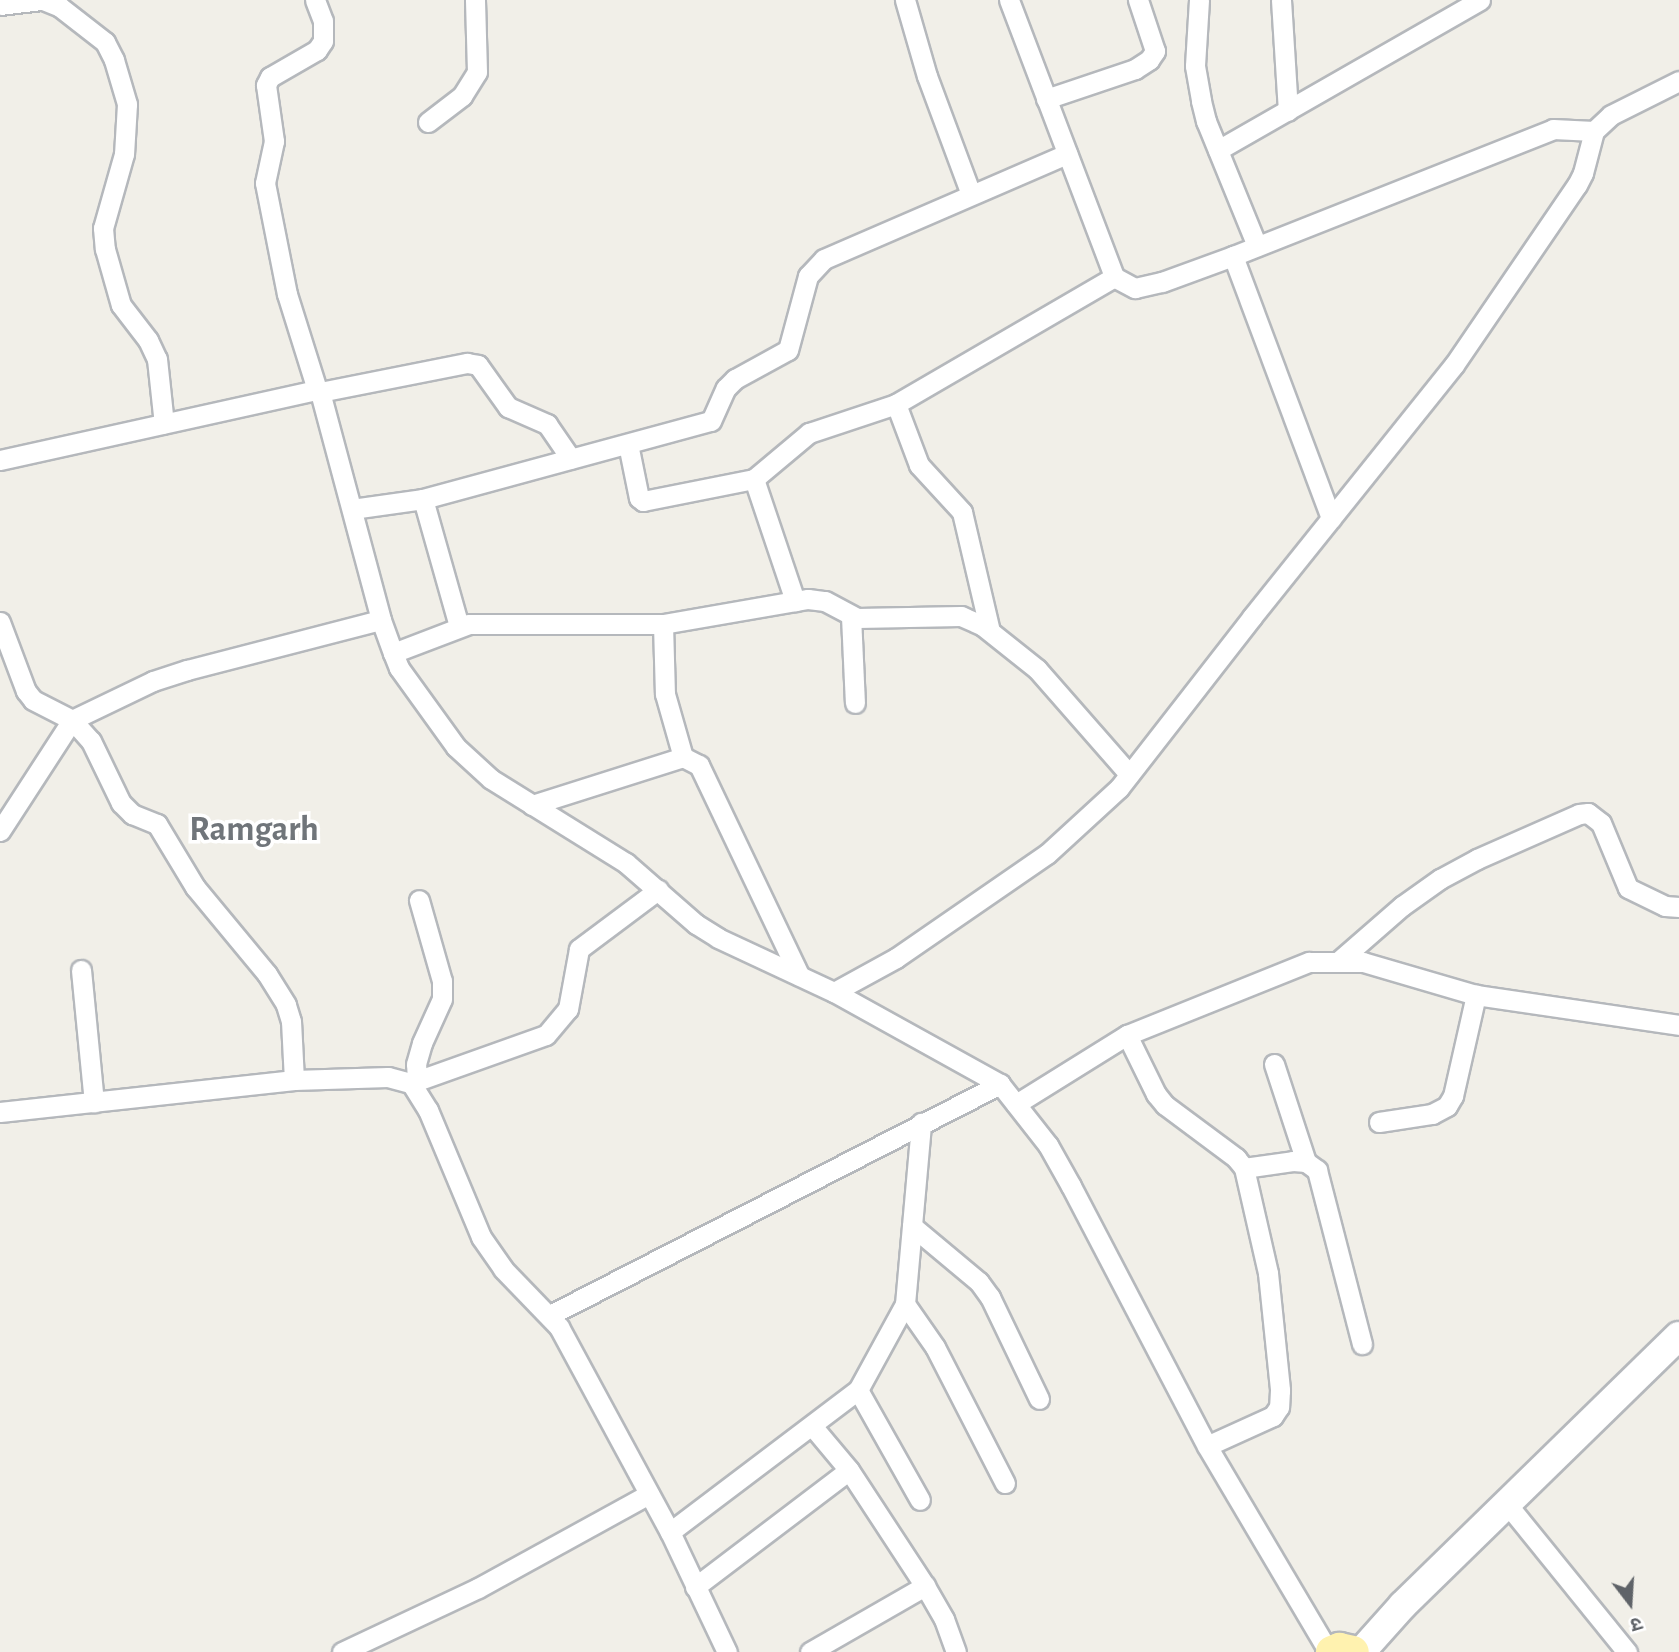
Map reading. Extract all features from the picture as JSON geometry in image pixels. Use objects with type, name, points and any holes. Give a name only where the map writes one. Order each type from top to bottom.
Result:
[{"type":"main road","points":[[1361,1652],[1403,1605],[1679,1336]]},
{"type":"main road","points":[[1330,1652],[1339,1649],[1353,1652]]},
{"type":"street","points":[[0,5],[42,0],[60,7],[104,42],[114,60],[127,104],[124,154],[103,228],[105,249],[121,305],[148,340],[157,359],[164,424]]},
{"type":"street","points":[[315,0],[323,22],[323,41],[317,50],[270,78],[266,85],[274,141],[265,183],[287,294],[318,391],[381,620],[399,668],[456,747],[492,779],[626,863],[696,923],[718,938],[839,995],[998,1082],[1048,1145],[1208,1446],[1330,1652]]},
{"type":"street","points":[[428,122],[462,96],[477,72],[475,0]]},
{"type":"street","points":[[905,0],[928,76],[971,194]]},
{"type":"street","points":[[1009,0],[1114,277],[1135,288],[1145,287],[1233,256],[1553,129],[1594,131]]},
{"type":"street","points":[[1046,99],[1135,69],[1149,60],[1154,51],[1152,38],[1138,0]]},
{"type":"street","points":[[1199,0],[1195,66],[1206,121],[1256,246]]},
{"type":"street","points":[[1281,0],[1288,111]]},
{"type":"street","points":[[1218,150],[1480,0]]},
{"type":"street","points":[[839,995],[1047,854],[1119,788],[1454,365],[1577,186],[1594,131],[1611,115],[1679,81]]},
{"type":"street","points":[[352,509],[423,499],[711,421],[726,388],[735,379],[788,350],[808,276],[824,259],[1067,154]]},
{"type":"street","points":[[1233,256],[1331,518]]},
{"type":"street","points":[[628,444],[639,498],[643,501],[754,479],[809,433],[896,404],[1114,277]]},
{"type":"street","points":[[0,460],[318,391],[467,363],[478,365],[508,407],[547,424],[571,459]]},
{"type":"street","points":[[896,404],[919,465],[962,512],[990,631]]},
{"type":"street","points":[[754,479],[795,601]]},
{"type":"street","points":[[423,499],[458,626]]},
{"type":"street","points":[[393,653],[458,626],[480,623],[663,624],[819,599],[852,616],[961,616],[990,631],[1050,682],[1129,774]]},
{"type":"street","points":[[852,616],[855,703]]},
{"type":"street","points":[[0,831],[72,720],[153,681],[381,620]]},
{"type":"street","points":[[0,622],[26,691],[33,700],[72,720],[97,751],[121,803],[132,814],[157,824],[195,887],[267,974],[286,1005],[291,1021],[294,1080]]},
{"type":"street","points":[[663,624],[665,694],[683,757]]},
{"type":"street","points":[[532,805],[683,757],[699,765],[799,975]]},
{"type":"street","points":[[1339,960],[1402,905],[1440,879],[1477,859],[1579,814],[1588,813],[1601,823],[1628,888],[1665,906],[1679,907]]},
{"type":"street","points":[[2,1107],[94,1102],[294,1080],[388,1077],[414,1082],[546,1035],[568,1009],[579,949],[658,890]]},
{"type":"street","points":[[419,900],[442,981],[442,999],[422,1043],[414,1082],[492,1255],[550,1315],[670,1532],[727,1652]]},
{"type":"street","points":[[1016,1104],[1126,1035],[1309,962],[1363,962],[1476,995],[1679,1025]]},
{"type":"street","points":[[81,970],[94,1102]]},
{"type":"street","points":[[1379,1122],[1432,1114],[1447,1107],[1453,1096],[1476,995]]},
{"type":"street","points":[[1126,1035],[1156,1094],[1165,1105],[1236,1158],[1244,1168],[1270,1284],[1280,1398],[1273,1416],[1208,1446]]},
{"type":"street","points":[[1274,1064],[1306,1162],[1321,1175],[1362,1344]]},
{"type":"street","points":[[550,1315],[998,1082]]},
{"type":"street","points":[[670,1532],[813,1427],[858,1390],[905,1304],[921,1122]]},
{"type":"street","points":[[1244,1168],[1306,1162]]},
{"type":"street","points":[[912,1226],[979,1282],[990,1297],[1039,1399]]},
{"type":"street","points":[[905,1304],[936,1347],[1005,1483]]},
{"type":"street","points":[[858,1390],[920,1500]]},
{"type":"street","points":[[813,1427],[849,1470],[925,1586],[944,1619],[957,1652]]},
{"type":"street","points":[[695,1587],[849,1470]]},
{"type":"street","points":[[342,1652],[478,1588],[649,1494]]},
{"type":"street","points":[[1507,1504],[1627,1652]]},
{"type":"street","points":[[810,1652],[925,1586]]},
{"type":"district","name":"Ramgarh","points":[[254,830]]}]
